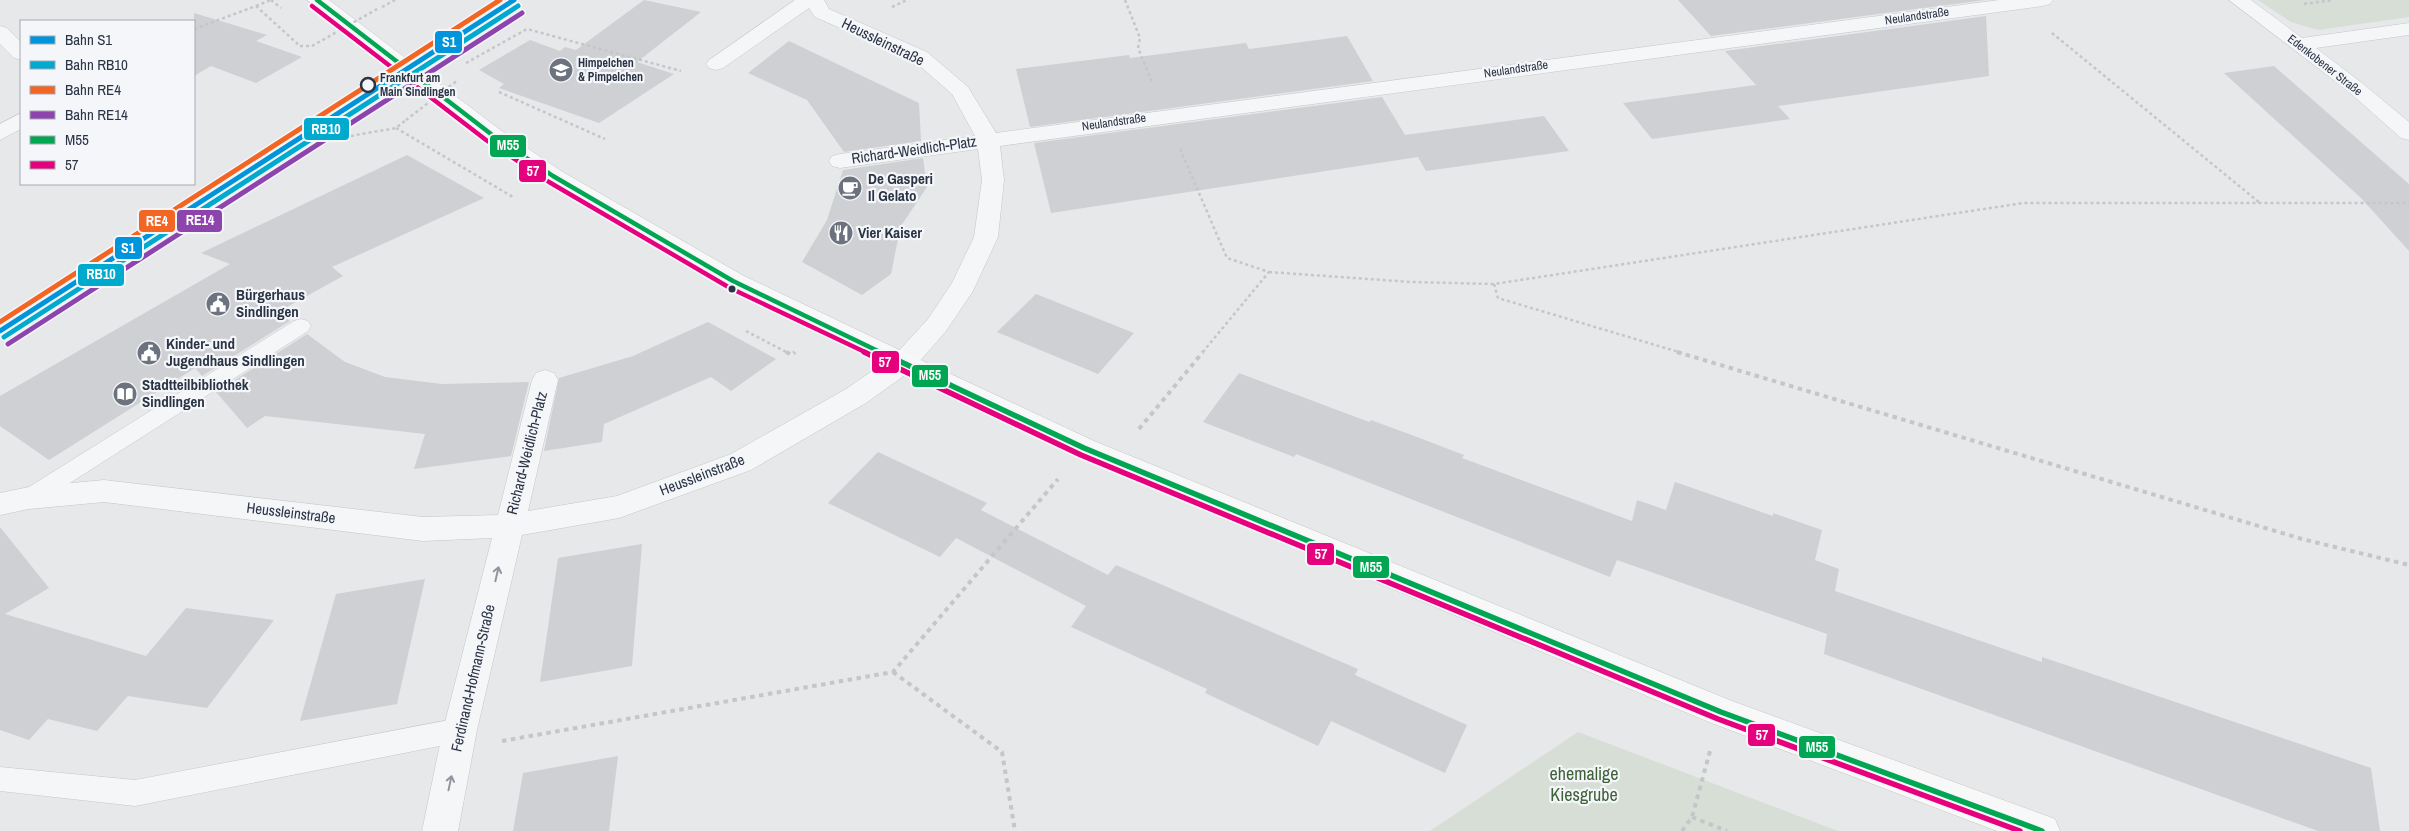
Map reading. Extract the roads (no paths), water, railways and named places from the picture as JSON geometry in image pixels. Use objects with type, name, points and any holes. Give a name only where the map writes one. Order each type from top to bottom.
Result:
[{"type":"street","points":[[317,0],[491,134],[553,176],[733,281],[903,363],[1084,448],[1721,712],[2042,831]]},
{"type":"street","points":[[716,64],[808,0]]},
{"type":"street","name":"Heussleinstraße","points":[[8,502],[104,491],[423,529],[508,526],[619,507],[741,462],[856,396],[903,363],[936,325],[964,284],[986,237],[993,180],[988,139],[961,91],[920,56],[822,13],[814,0]]},
{"type":"street","name":"Neulandstraße","points":[[988,139],[2043,0]]},
{"type":"street","name":"Edenkobener Straße","points":[[2238,0],[2300,44],[2409,133]]},
{"type":"street","points":[[2300,44],[2409,29]]},
{"type":"street","points":[[0,32],[20,53]]},
{"type":"street","points":[[0,133],[20,121]]},
{"type":"street","name":"Richard-Weidlich-Platz","points":[[840,161],[988,139]]},
{"type":"street","name":"Richard-Weidlich-Platz","points":[[508,526],[545,380]]},
{"type":"street","name":"Ferdinand-Hofmann-Straße","points":[[440,831],[458,739],[508,526]]},
{"type":"lane","points":[[8,502],[301,326]]},
{"type":"lane","points":[[0,779],[135,792],[458,739]]},
{"type":"rail line","name":"RE4","points":[[0,322],[500,0]]},
{"type":"rail line","name":"S1","points":[[0,331],[514,0]]},
{"type":"rail line","name":"RB10","points":[[4,337],[518,6]]},
{"type":"rail line","name":"RE14","points":[[8,344],[522,13]]},
{"type":"place","name":"Himpelchen & Pimpelchen","points":[[561,70]]},
{"type":"place","name":"Frankfurt am Main Sindlingen","points":[[368,85]]},
{"type":"place","name":"De Gasperi Il Gelato","points":[[850,188]]},
{"type":"place","name":"Vier Kaiser","points":[[841,233]]},
{"type":"place","name":"Bürgerhaus Sindlingen","points":[[218,304]]},
{"type":"place","name":"Kinder- und Jugendhaus Sindlingen","points":[[149,353]]},
{"type":"place","name":"Stadtteilbibliothek Sindlingen","points":[[125,394]]},
{"type":"park label","name":"ehemalige Kiesgrube","points":[[1584,784]]}]
